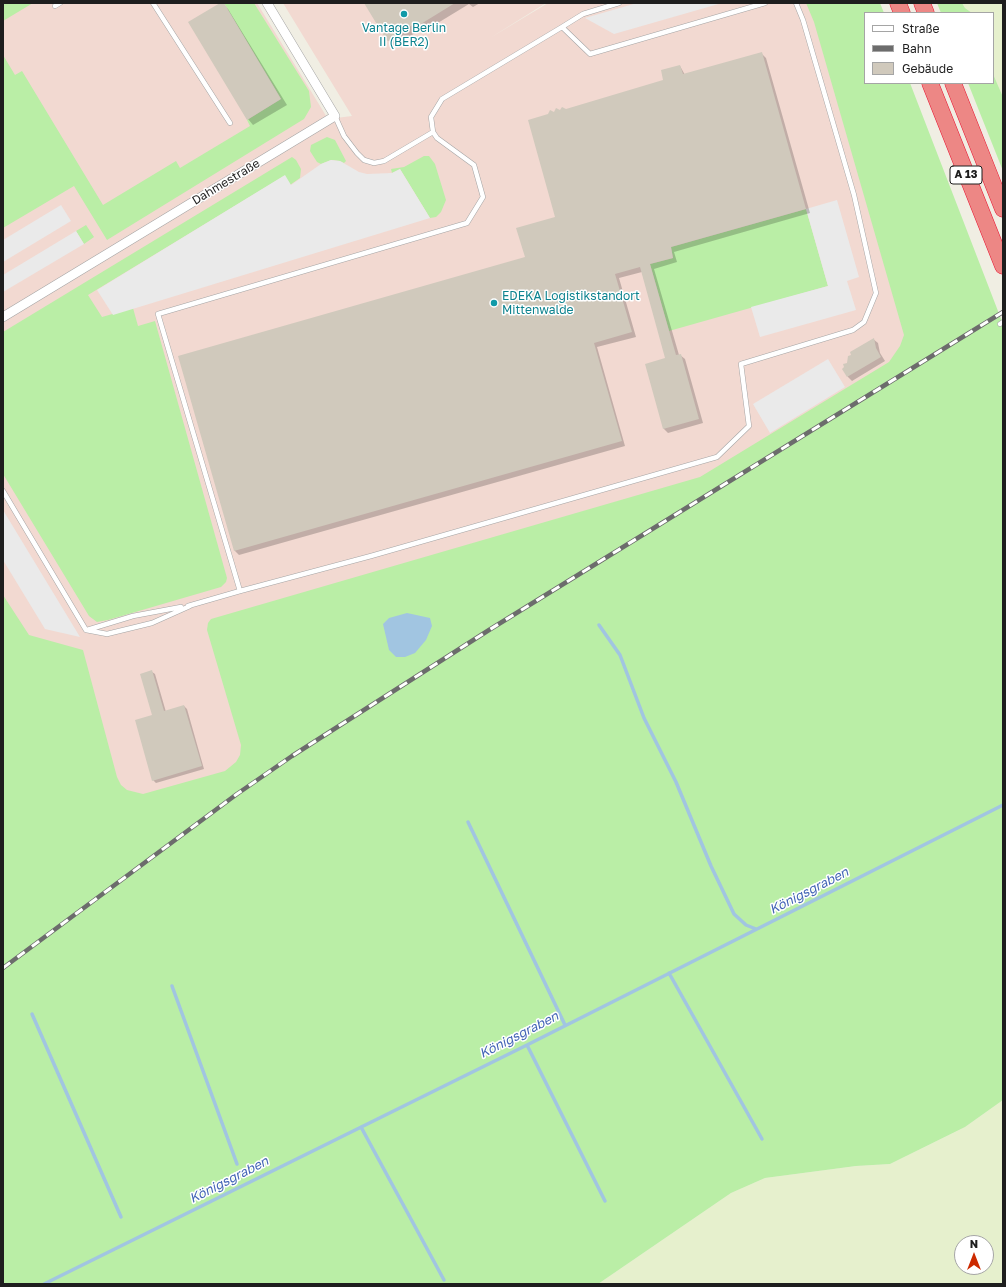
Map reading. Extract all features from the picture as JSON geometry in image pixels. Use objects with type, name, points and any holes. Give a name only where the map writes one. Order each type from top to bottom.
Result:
[{"type":"highway","name":"A 13","points":[[930,84],[1003,266]]},
{"type":"highway","name":"A 13","points":[[953,84],[1003,209]]},
{"type":"street","points":[[267,3],[335,116]]},
{"type":"street","name":"Dahmestraße","points":[[3,317],[335,116]]},
{"type":"lane","points":[[56,6],[60,3]]},
{"type":"lane","points":[[153,3],[230,123]]},
{"type":"lane","points":[[240,591],[158,314],[467,223],[484,198],[474,165],[437,138],[433,132],[431,117],[442,99],[583,14],[619,3]]},
{"type":"lane","points":[[562,27],[590,54],[764,3]]},
{"type":"lane","points":[[86,630],[133,616],[190,606],[717,457],[749,426],[741,364],[853,330],[864,322],[876,293],[854,195],[803,20],[796,3]]},
{"type":"lane","points":[[335,116],[344,136],[357,153],[364,160],[374,163],[384,161],[433,132]]},
{"type":"lane","points":[[3,492],[86,630],[107,634],[152,623],[190,606]]},
{"type":"shaded area","points":[[3,3],[257,3],[328,119],[352,116],[283,3],[546,3],[490,38],[548,3],[813,3],[951,334],[133,854],[3,669]]},
{"type":"shaded area","points":[[637,3],[722,3],[614,34],[585,18]]},
{"type":"shaded area","points":[[331,160],[340,161],[359,172],[367,174],[392,173],[400,169],[430,218],[113,315],[97,290],[285,175],[291,185],[321,164]]},
{"type":"shaded area","points":[[837,200],[859,277],[847,281],[856,310],[760,337],[751,307],[828,286],[806,209]]},
{"type":"shaded area","points":[[61,205],[71,221],[3,262],[3,240]]},
{"type":"shaded area","points":[[76,231],[84,244],[3,292],[3,275]]},
{"type":"shaded area","points":[[828,359],[845,387],[770,433],[753,404]]},
{"type":"shaded area","points":[[3,510],[80,637],[45,629],[3,560]]},
{"type":"green space","points":[[3,3],[33,3],[3,21]]},
{"type":"green space","points":[[224,3],[254,3],[309,91],[311,107],[304,119],[107,240],[74,186],[3,228],[3,55],[15,75],[22,71],[103,205],[176,161],[180,168],[250,126],[247,120],[281,99]]},
{"type":"green space","points":[[806,3],[880,3],[884,12],[864,12],[864,84],[910,84],[1003,324],[1003,1100],[965,1127],[890,1164],[856,1166],[765,1178],[731,1193],[598,1284],[3,1284],[3,595],[29,635],[83,650],[117,777],[121,785],[127,790],[143,794],[225,771],[236,762],[240,755],[241,745],[207,630],[208,623],[211,619],[700,477],[889,362],[900,346],[904,335],[814,22]]},
{"type":"green space","points":[[937,3],[962,3],[965,8],[971,12],[941,12]]},
{"type":"green space","points":[[962,3],[1003,3],[1003,97],[994,76],[994,12],[971,12],[965,8]]},
{"type":"green space","points":[[994,76],[1003,97],[1003,171],[968,84],[994,84]]},
{"type":"green space","points":[[327,137],[335,140],[346,161],[344,163],[331,160],[321,164],[317,162],[310,151],[311,145]]},
{"type":"green space","points":[[424,156],[429,156],[435,164],[446,200],[441,212],[436,217],[430,218],[400,169],[392,173],[391,169],[404,167]]},
{"type":"green space","points":[[292,157],[296,160],[301,169],[300,178],[290,185],[284,176],[88,295],[102,317],[133,308],[138,326],[155,321],[227,578],[226,582],[221,587],[97,622],[89,616],[3,474],[3,332]]},
{"type":"green space","points":[[806,209],[828,286],[669,331],[650,264],[673,258],[671,247]]},
{"type":"green space","points":[[86,225],[94,237],[84,244],[76,231]]},
{"type":"green space","points":[[1003,1100],[1003,1284],[598,1284],[731,1193],[765,1178],[856,1166],[890,1164],[965,1127]]},
{"type":"water","points":[[407,613],[430,618],[432,626],[426,640],[415,653],[405,657],[396,657],[389,650],[383,624],[389,618]]},
{"type":"building","points":[[220,3],[224,3],[281,99],[247,120],[188,22]]},
{"type":"building","name":"Vantage Berlin II (BER2)","points":[[364,3],[455,3],[416,27],[414,24],[387,41]]},
{"type":"building","name":"EDEKA Logistikstandort Mittenwalde","points":[[762,52],[806,209],[671,247],[673,258],[650,264],[676,355],[681,354],[699,419],[663,429],[645,364],[665,358],[640,267],[615,274],[632,332],[594,343],[622,441],[234,551],[178,356],[525,257],[516,228],[555,217],[528,120],[548,114],[550,110],[554,112],[556,108],[560,110],[562,107],[566,109],[663,80],[661,70],[680,65],[683,74]]},
{"type":"building","points":[[874,338],[876,348],[881,357],[847,377],[842,369],[844,367],[843,364],[847,363],[848,356],[851,355],[850,352]]},
{"type":"building","points":[[152,670],[164,711],[184,705],[202,766],[152,781],[135,720],[152,715],[140,674]]},
{"type":"waterway","points":[[599,625],[620,655],[644,718],[676,782],[711,866],[734,914],[746,925],[756,929]]},
{"type":"waterway","name":"Königsgraben","points":[[44,1284],[527,1045],[1003,805]]},
{"type":"waterway","points":[[468,822],[565,1025]]},
{"type":"waterway","points":[[669,973],[762,1139]]},
{"type":"waterway","points":[[172,986],[237,1164]]},
{"type":"waterway","points":[[32,1014],[121,1217]]},
{"type":"waterway","points":[[527,1045],[605,1201]]},
{"type":"waterway","points":[[361,1127],[444,1280]]},
{"type":"railway","points":[[3,968],[237,794],[292,756],[489,630],[1003,312]]},
{"type":"place","name":"Vantage Berlin II (BER2)","points":[[404,14]]},
{"type":"place","name":"EDEKA Logistikstandort Mittenwalde","points":[[494,303]]}]
